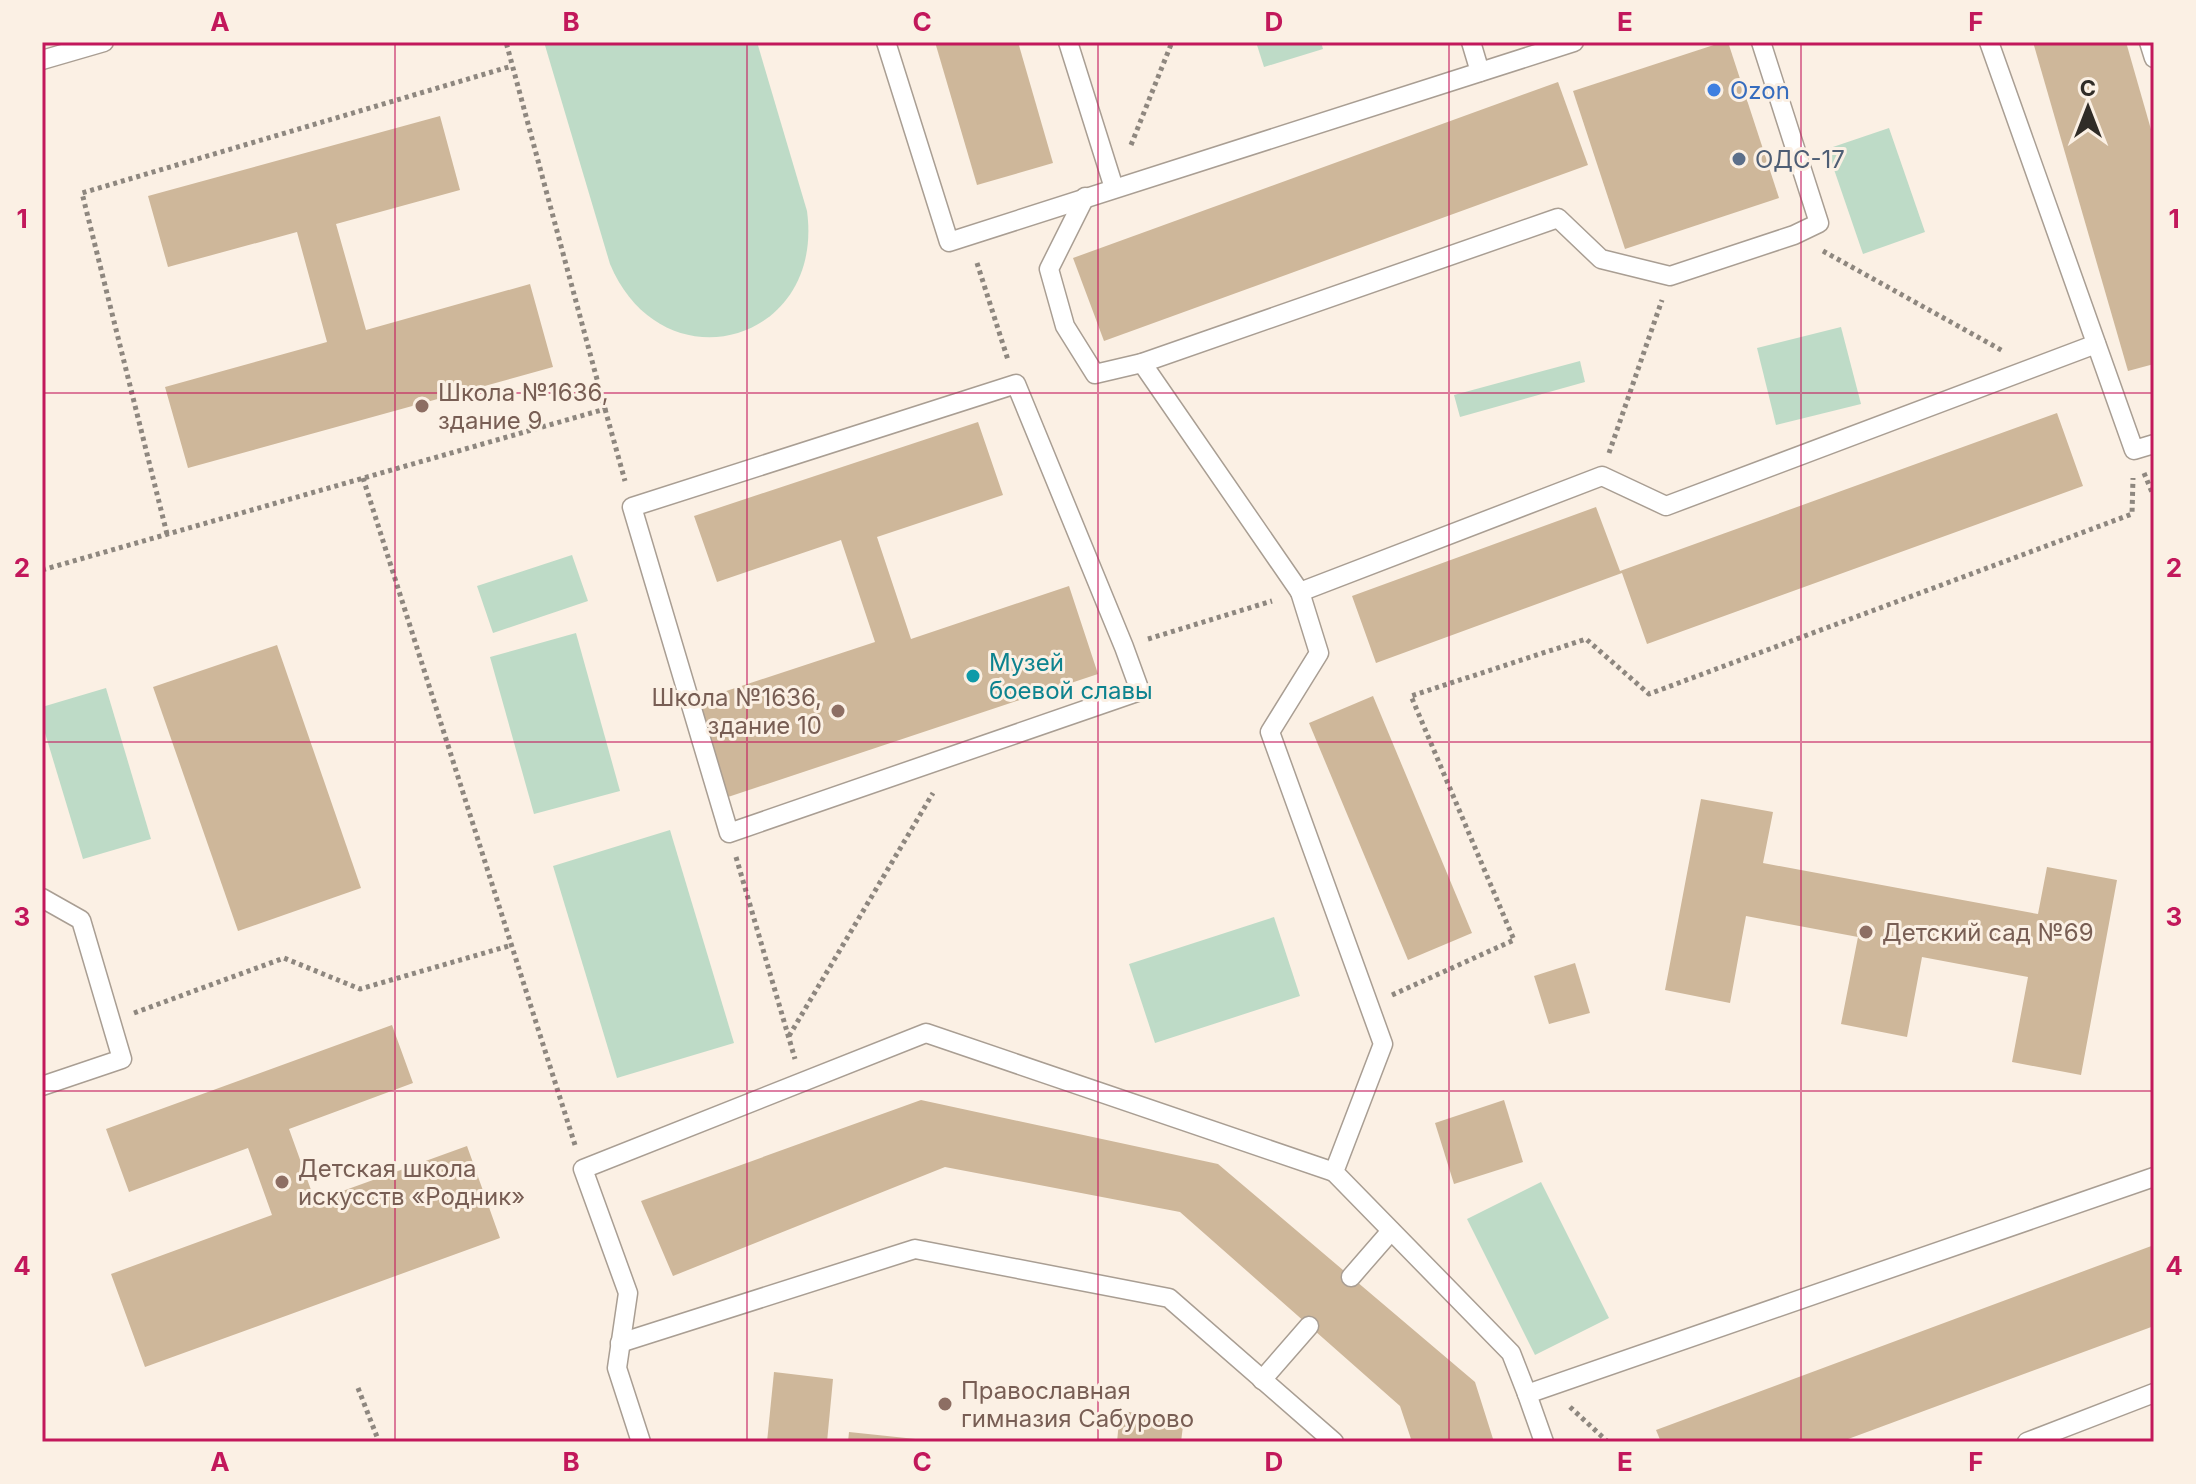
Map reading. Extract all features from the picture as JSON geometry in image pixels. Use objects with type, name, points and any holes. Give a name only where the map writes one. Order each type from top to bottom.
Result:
[{"type":"lane","points":[[42,60],[104,42]]},
{"type":"lane","points":[[886,42],[949,242],[1574,42]]},
{"type":"lane","points":[[1068,42],[1114,188]]},
{"type":"lane","points":[[1471,42],[1480,72]]},
{"type":"lane","points":[[1085,197],[1049,269],[1065,326],[1095,374],[1142,363],[1558,218],[1601,259],[1670,276],[1794,235],[1819,223],[1761,42]]},
{"type":"lane","points":[[1989,42],[2134,450],[2154,444]]},
{"type":"lane","points":[[2149,42],[2154,58]]},
{"type":"lane","points":[[1300,592],[1602,476],[1666,506],[2096,344]]},
{"type":"lane","points":[[1142,363],[1300,592],[1319,653],[1270,732],[1383,1044],[1334,1172]]},
{"type":"lane","points":[[1016,384],[1140,691],[729,833],[632,507],[1016,384]]},
{"type":"lane","points":[[42,898],[81,920],[122,1059],[42,1086]]},
{"type":"lane","points":[[641,1442],[617,1368],[628,1293],[583,1169],[926,1033],[1334,1172],[1511,1353],[1544,1442]]},
{"type":"lane","points":[[1527,1394],[2154,1177]]},
{"type":"lane","points":[[1351,1277],[1391,1231]]},
{"type":"lane","points":[[620,1343],[915,1249],[1169,1298],[1334,1442]]},
{"type":"lane","points":[[1262,1380],[1309,1326]]},
{"type":"lane","points":[[2027,1442],[2154,1393]]},
{"type":"path","points":[[506,42],[632,507]]},
{"type":"path","points":[[1114,188],[1172,42]]},
{"type":"path","points":[[167,534],[82,193],[512,66]]},
{"type":"path","points":[[1794,235],[2035,369]]},
{"type":"path","points":[[968,236],[1016,384]]},
{"type":"path","points":[[1602,476],[1670,276]]},
{"type":"path","points":[[42,570],[605,409]]},
{"type":"path","points":[[2134,450],[2154,497]]},
{"type":"path","points":[[1369,1006],[1514,940],[1411,696],[1586,639],[1649,694],[2132,514],[2134,450]]},
{"type":"path","points":[[363,478],[583,1169]]},
{"type":"path","points":[[1124,647],[1300,592]]},
{"type":"path","points":[[789,1036],[954,757]]},
{"type":"path","points":[[729,833],[802,1082]]},
{"type":"path","points":[[111,1021],[284,958],[360,989],[512,945]]},
{"type":"path","points":[[1549,1387],[1608,1442]]},
{"type":"path","points":[[358,1388],[379,1442]]},
{"type":"green space","points":[[544,42],[757,42],[807,211],[806,257],[791,293],[766,319],[735,334],[700,337],[665,327],[634,303],[610,264]]},
{"type":"green space","points":[[1256,42],[1321,42],[1323,49],[1264,67]]},
{"type":"green space","points":[[1889,128],[1925,232],[1863,254],[1827,149]]},
{"type":"green space","points":[[1841,327],[1861,404],[1776,425],[1757,348]]},
{"type":"green space","points":[[1580,361],[1585,382],[1460,417],[1454,395]]},
{"type":"green space","points":[[572,555],[588,601],[493,633],[477,586]]},
{"type":"green space","points":[[576,633],[620,791],[534,814],[490,657]]},
{"type":"green space","points":[[106,688],[151,839],[83,859],[42,723],[42,707]]},
{"type":"green space","points":[[670,830],[734,1043],[617,1078],[553,866]]},
{"type":"green space","points":[[1274,917],[1300,996],[1155,1043],[1129,964]]},
{"type":"green space","points":[[1541,1182],[1609,1318],[1535,1355],[1467,1219]]},
{"type":"building","points":[[935,42],[1018,42],[1053,163],[977,185]]},
{"type":"building","points":[[1728,42],[1779,198],[1625,249],[1573,91]]},
{"type":"building","points":[[2033,42],[2126,42],[2154,140],[2154,364],[2128,371]]},
{"type":"building","points":[[1558,82],[1588,165],[1104,341],[1073,258]]},
{"type":"building","points":[[440,116],[460,190],[336,224],[366,330],[530,284],[553,367],[188,468],[165,387],[327,342],[297,232],[168,267],[148,196]]},
{"type":"building","points":[[2057,413],[2083,486],[1647,644],[1622,573],[1376,663],[1352,596],[1596,507],[1620,571]]},
{"type":"building","points":[[978,422],[1003,495],[877,537],[911,639],[1069,586],[1098,674],[725,798],[693,702],[875,642],[841,540],[717,582],[694,516]]},
{"type":"building","points":[[277,645],[361,888],[238,931],[153,687]]},
{"type":"building","points":[[1373,696],[1472,933],[1408,960],[1309,723]]},
{"type":"building","points":[[1701,799],[1773,812],[1763,863],[2038,914],[2047,867],[2117,880],[2081,1075],[2012,1062],[2028,977],[1922,957],[1907,1037],[1841,1024],[1858,937],[1746,916],[1730,1003],[1665,990]]},
{"type":"building","points":[[1575,963],[1590,1013],[1549,1024],[1534,976]]},
{"type":"building","points":[[392,1025],[413,1083],[289,1129],[315,1201],[467,1146],[500,1238],[145,1367],[111,1274],[272,1215],[248,1148],[129,1192],[106,1129]]},
{"type":"building","points":[[921,1100],[1218,1164],[1475,1382],[1494,1442],[1412,1442],[1400,1406],[1180,1212],[945,1167],[673,1276],[641,1201]]},
{"type":"building","points":[[1504,1100],[1523,1162],[1454,1184],[1435,1123]]},
{"type":"building","points":[[2154,1245],[2154,1326],[1840,1442],[1661,1442],[1656,1430]]},
{"type":"building","points":[[774,1372],[833,1379],[827,1442],[767,1442]]},
{"type":"building","points":[[1120,1411],[1184,1418],[1181,1442],[1117,1442]]},
{"type":"building","points":[[849,1432],[925,1440],[925,1442],[848,1442]]},
{"type":"place","name":"Ozon","points":[[1714,90]]},
{"type":"place","name":"ОДС-17","points":[[1739,159]]},
{"type":"place","name":"Школа №1636, здание 9","points":[[422,406]]},
{"type":"place","name":"Музей боевой славы","points":[[973,676]]},
{"type":"place","name":"Школа №1636, здание 10","points":[[838,711]]},
{"type":"place","name":"Детский сад №69","points":[[1866,932]]},
{"type":"place","name":"Детская школа искусств «Родник»","points":[[282,1182]]},
{"type":"place","name":"Православная гимназия Сабурово","points":[[945,1404]]}]
